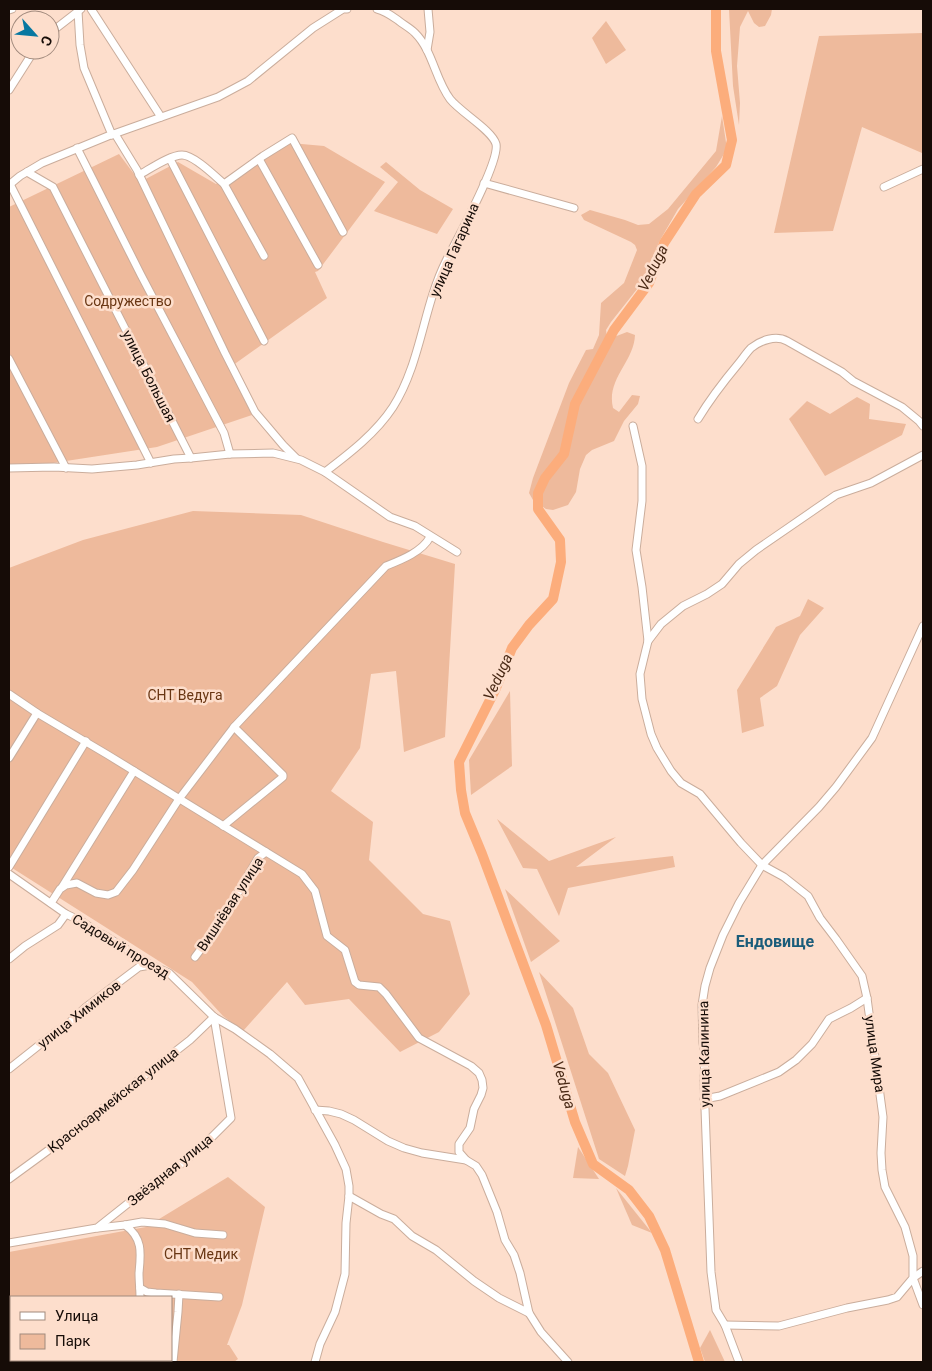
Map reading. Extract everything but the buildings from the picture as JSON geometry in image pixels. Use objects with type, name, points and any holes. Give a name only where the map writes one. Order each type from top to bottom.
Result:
[{"type":"street","points":[[91,9],[161,117]]},
{"type":"street","points":[[151,463],[9,185],[42,163],[77,148],[218,97],[248,80],[313,28],[343,10],[348,9]]},
{"type":"street","name":"улица Гагарина","points":[[325,472],[356,448],[377,428],[393,408],[404,388],[435,287],[445,263],[472,212],[495,156],[496,143],[487,132],[451,100],[441,84],[427,50],[415,33],[385,11],[377,9]]},
{"type":"street","name":"улица Гагарина","points":[[427,50],[430,32],[428,9]]},
{"type":"street","points":[[60,25],[80,10]]},
{"type":"street","points":[[80,10],[80,45],[84,68],[114,135],[139,175],[256,412],[282,445],[296,458]]},
{"type":"street","points":[[9,90],[28,60]]},
{"type":"street","points":[[224,184],[292,138],[343,232]]},
{"type":"street","points":[[77,148],[224,434],[230,454]]},
{"type":"street","points":[[139,175],[176,156],[185,155],[194,159],[224,184],[264,256]]},
{"type":"street","points":[[170,159],[264,340]]},
{"type":"street","points":[[259,159],[318,266]]},
{"type":"street","points":[[884,187],[923,169]]},
{"type":"street","name":"улица Большая","points":[[27,172],[53,187],[191,458]]},
{"type":"street","points":[[484,183],[574,208]]},
{"type":"street","points":[[698,419],[723,382],[751,348],[764,340],[774,338],[787,341],[842,372],[853,381],[902,407],[920,421],[923,426]]},
{"type":"street","points":[[9,359],[66,468]]},
{"type":"street","points":[[633,426],[642,466],[642,501],[636,550],[648,641]]},
{"type":"street","points":[[9,468],[54,467],[92,469],[230,454],[273,453],[296,458],[325,472],[390,517],[415,526],[457,552]]},
{"type":"street","points":[[648,641],[662,624],[683,606],[722,584],[739,564],[756,550],[836,495],[871,482],[923,454]]},
{"type":"street","points":[[60,889],[66,885],[77,884],[96,893],[108,895],[116,892],[133,870],[179,799],[234,727],[386,566],[405,558],[427,543],[430,537]]},
{"type":"street","name":"улица Калинина","points":[[739,1362],[725,1325],[716,1310],[711,1272],[702,1005],[705,986],[723,935],[739,903],[762,865],[841,781],[872,738],[923,626]]},
{"type":"street","name":"улица Мира","points":[[648,641],[640,674],[642,700],[651,734],[671,771],[681,783],[700,794],[762,865],[784,877],[808,896],[820,918],[862,976],[867,998],[883,1117],[882,1170],[885,1187],[905,1227],[913,1256],[913,1278],[923,1305]]},
{"type":"street","points":[[9,694],[37,713],[302,874],[315,891],[326,936],[345,950],[356,982],[359,985],[379,987],[420,1038],[479,1072],[483,1088],[474,1109],[470,1128],[459,1144],[459,1152],[466,1160],[476,1166],[482,1175],[497,1212],[505,1240],[514,1255],[529,1313],[541,1332],[568,1362]]},
{"type":"street","points":[[9,758],[37,713]]},
{"type":"street","points":[[223,826],[283,777],[234,727]]},
{"type":"street","points":[[9,866],[86,742]]},
{"type":"street","points":[[51,903],[134,771]]},
{"type":"street","name":"Вишнёвая улица","points":[[195,957],[222,921],[258,858],[266,852]]},
{"type":"street","name":"Садовый проезд","points":[[9,874],[66,914],[81,921],[151,965],[169,973],[214,1017],[235,1029],[270,1054],[298,1078],[346,1169],[349,1196],[346,1222],[345,1274],[335,1312],[314,1362]]},
{"type":"street","points":[[9,959],[25,946],[58,925],[66,914]]},
{"type":"street","name":"улица Химиков","points":[[9,1069],[139,967],[151,965]]},
{"type":"street","points":[[704,1099],[720,1096],[779,1072],[796,1060],[812,1044],[829,1019],[867,998]]},
{"type":"street","name":"Красноармейская улица","points":[[9,1179],[61,1141],[190,1040],[214,1017]]},
{"type":"street","name":"Звёздная улица","points":[[9,1244],[97,1228],[202,1146],[231,1118],[214,1017]]},
{"type":"street","points":[[315,1110],[341,1114],[404,1148],[466,1160]]},
{"type":"street","points":[[349,1196],[394,1220],[412,1236],[436,1250],[474,1281],[499,1298],[529,1313]]},
{"type":"street","points":[[97,1228],[142,1222],[164,1224],[195,1233],[223,1235]]},
{"type":"street","points":[[125,1225],[132,1231],[139,1242],[141,1261],[139,1274],[140,1296]]},
{"type":"street","points":[[725,1325],[779,1326],[847,1308],[888,1300],[897,1297],[913,1278],[923,1271]]},
{"type":"street","points":[[140,1288],[148,1292],[219,1297]]},
{"type":"street","points":[[173,1362],[179,1294]]},
{"type":"green space","points":[[729,9],[772,9],[765,26],[759,27],[754,23],[748,11],[740,27],[737,66],[740,103],[739,125],[733,86]]},
{"type":"green space","points":[[606,21],[626,50],[606,64],[592,38]]},
{"type":"green space","points":[[923,33],[922,153],[862,127],[833,231],[774,233],[819,36]]},
{"type":"green space","points":[[722,116],[727,149],[716,167],[678,209],[659,242],[641,284],[606,330],[607,337],[614,337],[627,332],[635,335],[630,354],[613,388],[612,398],[613,408],[619,412],[632,395],[640,396],[638,404],[624,421],[614,441],[592,450],[586,455],[580,469],[576,492],[568,505],[553,510],[546,509],[533,500],[529,493],[533,478],[569,383],[586,350],[593,349],[599,335],[601,303],[624,283],[637,250],[631,242],[584,220],[581,215],[590,210],[638,225],[649,224],[668,209],[716,151]]},
{"type":"green space","name":"Содружество","points":[[279,142],[324,146],[385,182],[318,271],[315,272],[327,298],[229,368],[252,415],[157,447],[53,463],[9,466],[9,207],[119,154],[140,182],[178,162],[216,184]]},
{"type":"green space","points":[[386,162],[420,190],[453,209],[437,234],[374,211],[398,182],[380,167]]},
{"type":"green space","points":[[857,397],[870,404],[869,419],[906,424],[902,435],[825,476],[789,419],[807,401],[830,414]]},
{"type":"green space","name":"СНТ Ведуга","points":[[193,511],[301,515],[455,564],[445,737],[404,752],[396,671],[371,674],[360,748],[331,791],[373,822],[369,860],[423,914],[450,921],[470,994],[439,1032],[400,1052],[349,999],[305,1005],[287,982],[243,1031],[223,1016],[192,982],[9,866],[9,568],[83,540]]},
{"type":"green space","points":[[808,599],[824,608],[800,635],[777,686],[760,698],[764,726],[742,733],[737,690],[776,627],[800,616]]},
{"type":"green space","points":[[510,691],[512,766],[471,795],[469,760]]},
{"type":"green space","points":[[497,819],[549,861],[616,837],[576,867],[673,856],[675,867],[568,888],[559,916],[537,869],[523,868]]},
{"type":"green space","points":[[505,889],[560,941],[531,962]]},
{"type":"green space","points":[[539,972],[573,1008],[589,1054],[608,1073],[635,1130],[625,1176],[599,1159]]},
{"type":"green space","points":[[578,1147],[599,1179],[573,1178]]},
{"type":"green space","name":"СНТ Медик","points":[[228,1177],[265,1207],[242,1305],[227,1345],[229,1345],[238,1359],[234,1362],[9,1362],[9,1252],[146,1227]]},
{"type":"green space","points":[[616,1188],[652,1233],[632,1225]]},
{"type":"green space","points":[[710,1330],[725,1362],[705,1362],[700,1348]]},
{"type":"waterway","name":"Veduga","points":[[699,1362],[665,1250],[649,1216],[629,1190],[593,1164],[575,1122],[546,1025],[465,813],[459,762],[496,688],[512,648],[529,625],[553,599],[561,562],[560,540],[538,509],[538,493],[545,478],[564,454],[575,404],[614,330],[649,283],[664,243],[696,194],[726,165],[732,140],[716,51],[716,9]]},
{"type":"district","name":"Ендовище","points":[[775,941]]}]
